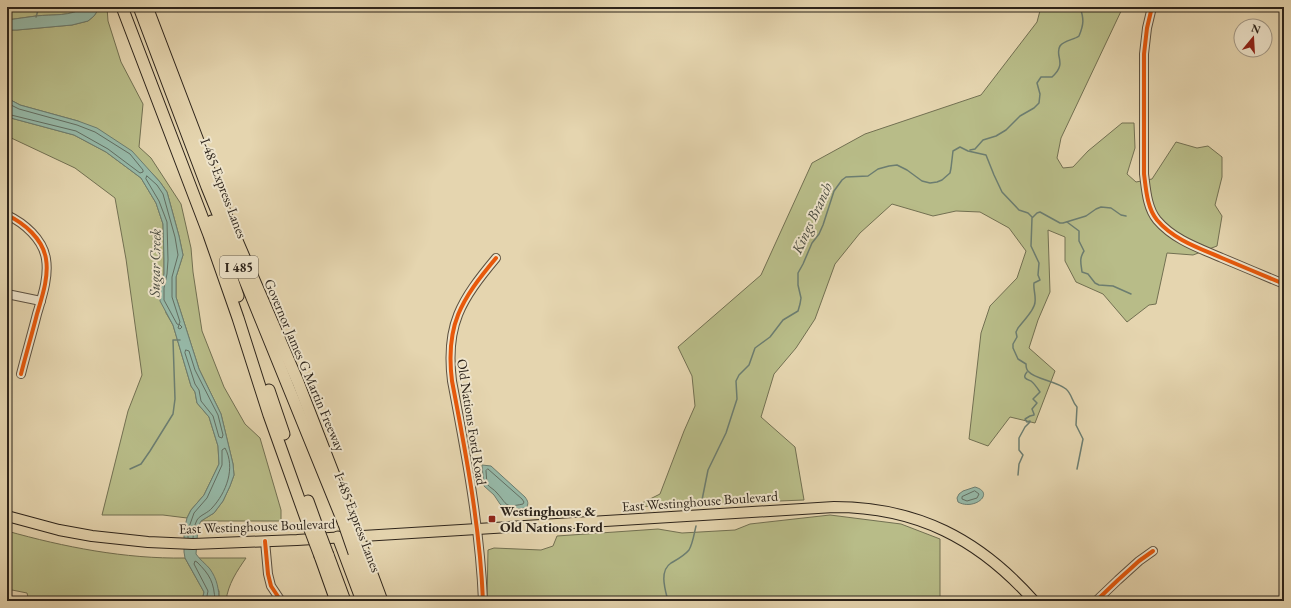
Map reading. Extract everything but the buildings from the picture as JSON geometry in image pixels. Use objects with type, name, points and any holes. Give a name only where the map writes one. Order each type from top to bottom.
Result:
[{"type":"highway","name":"I 485","points":[[122,7],[206,228],[238,318],[269,415],[324,555],[345,601]]},
{"type":"highway","name":"I-485 Express Lanes","points":[[132,7],[226,260],[313,527]]},
{"type":"highway","name":"I-485 Express Lanes","points":[[139,7],[207,187],[248,289],[302,419],[349,524]]},
{"type":"highway","name":"Governor James G Martin Freeway","points":[[147,7],[229,222],[322,443],[359,552],[382,601]]},
{"type":"highway","points":[[275,330],[302,419]]},
{"type":"highway","points":[[334,537],[354,601]]},
{"type":"highway","points":[[334,537],[362,601]]},
{"type":"highway","name":"I-485 Express Lanes","points":[[359,552],[372,601]]},
{"type":"highway","name":"I 485","points":[[324,555],[336,601]]},
{"type":"main road","name":"East Westinghouse Boulevard","points":[[7,516],[30,523],[92,536],[148,542],[211,544],[834,507],[870,509],[917,519],[954,535],[991,559],[1030,600]]},
{"type":"street","points":[[1152,7],[1147,28],[1144,54],[1144,174],[1146,192],[1156,219],[1168,231],[1186,243],[1284,284]]},
{"type":"street","points":[[7,215],[21,222],[29,229],[45,254],[46,260],[47,274],[21,374]]},
{"type":"street","name":"Old Nations Ford Road","points":[[483,601],[480,546],[469,471],[452,381],[450,345],[461,306],[474,286],[496,258]]},
{"type":"street","points":[[7,294],[41,301]]},
{"type":"street","points":[[265,541],[268,574],[271,586],[281,601]]},
{"type":"street","points":[[1096,601],[1139,561],[1153,551]]},
{"type":"green space","points":[[7,7],[85,7],[67,14],[7,20]]},
{"type":"green space","points":[[100,7],[107,7],[108,21],[121,62],[143,104],[139,147],[151,158],[181,204],[191,248],[202,331],[224,387],[245,424],[260,438],[281,510],[281,521],[201,521],[214,513],[223,501],[234,475],[233,464],[221,414],[199,369],[176,297],[176,277],[183,255],[167,192],[150,171],[78,121],[20,105],[7,98],[7,30],[72,25],[88,21],[94,16]]},
{"type":"green space","points":[[1041,7],[1123,7],[1061,138],[1057,158],[1063,168],[1073,167],[1088,151],[1122,123],[1134,123],[1135,148],[1127,174],[1136,182],[1152,179],[1176,142],[1197,148],[1208,146],[1222,157],[1222,177],[1215,205],[1222,216],[1217,246],[1193,255],[1167,253],[1156,304],[1149,305],[1127,322],[1103,294],[1076,282],[1065,261],[1065,237],[1048,230],[1050,292],[1038,320],[1029,348],[1055,371],[1035,423],[1010,417],[988,446],[969,439],[981,333],[990,306],[1017,278],[1026,251],[1009,228],[980,212],[956,211],[933,216],[892,204],[860,233],[835,264],[815,319],[796,348],[774,374],[761,417],[795,447],[804,500],[629,507],[640,504],[660,494],[695,406],[692,376],[678,347],[761,275],[812,163],[865,134],[981,95],[1037,22]]},
{"type":"green space","points":[[7,117],[74,135],[106,152],[141,178],[156,203],[163,224],[164,274],[160,288],[166,313],[173,325],[191,386],[195,392],[197,403],[209,417],[218,446],[219,464],[204,495],[191,510],[187,518],[163,515],[102,515],[128,411],[142,375],[126,259],[115,198],[75,168],[7,136]]},
{"type":"green space","points":[[830,515],[901,524],[940,539],[940,601],[696,599],[695,601],[487,601],[488,550],[494,548],[541,550],[553,546],[557,536],[658,529],[682,533],[735,530],[750,524]]},
{"type":"green space","points":[[7,531],[95,551],[162,558],[185,558],[204,592],[202,601],[29,601],[27,593],[7,589]]},
{"type":"green space","points":[[199,558],[246,558],[231,583],[226,601],[219,601],[219,591]]},
{"type":"water","points":[[85,7],[100,7],[94,16],[88,21],[72,25],[7,30],[7,20],[67,14]]},
{"type":"water","points":[[7,98],[20,105],[78,121],[97,128],[132,151],[167,192],[183,255],[176,277],[176,297],[199,369],[221,414],[233,464],[234,475],[223,501],[214,513],[201,521],[198,527],[196,554],[210,569],[216,580],[219,601],[202,601],[204,592],[185,558],[184,552],[184,530],[187,518],[191,510],[204,495],[219,464],[218,446],[209,417],[197,403],[195,392],[191,386],[173,325],[160,301],[160,288],[164,274],[163,224],[156,203],[141,178],[106,152],[74,135],[7,117]]},
{"type":"water","points":[[482,465],[491,466],[525,497],[528,502],[526,508],[507,510],[500,504],[494,495],[484,486]]},
{"type":"water","points":[[975,487],[983,493],[983,497],[980,500],[976,503],[970,504],[958,502],[957,498],[959,494]]},
{"type":"waterway","points":[[36,17],[39,7]]},
{"type":"waterway","name":"Kings Branch","points":[[970,150],[975,149],[983,140],[996,136],[1006,130],[1020,116],[1034,108],[1039,103],[1040,94],[1037,83],[1041,77],[1052,77],[1057,72],[1060,64],[1058,53],[1060,46],[1066,41],[1079,36],[1083,22],[1080,7]]},
{"type":"waterway","name":"Kings Branch","points":[[701,505],[708,470],[726,433],[737,399],[736,381],[739,375],[749,365],[755,348],[770,337],[783,320],[798,311],[801,298],[798,285],[798,273],[812,243],[819,234],[823,225],[834,191],[842,180],[846,177],[868,176],[878,169],[897,165],[922,181],[930,183],[937,182],[942,180],[950,173],[953,151],[960,147],[968,151],[986,155],[1002,192],[1019,210],[1028,213],[1032,217]]},
{"type":"waterway","points":[[1077,469],[1083,439],[1076,425],[1077,407],[1070,393],[1062,386],[1036,376],[1028,371],[1026,364],[1018,359],[1013,348],[1013,344],[1017,337],[1016,332],[1031,312],[1034,305],[1034,283],[1040,280],[1038,275],[1039,263],[1031,246],[1032,218],[1040,212],[1060,223],[1063,223],[1086,216],[1101,207],[1111,208],[1121,215],[1126,216]]},
{"type":"waterway","points":[[1067,222],[1079,231],[1079,241],[1084,251],[1081,259],[1082,272],[1088,274],[1095,283],[1099,285],[1113,286],[1131,294]]},
{"type":"waterway","points":[[130,469],[141,464],[173,414],[175,399],[173,340],[180,340]]},
{"type":"waterway","points":[[1018,475],[1019,464],[1023,455],[1019,450],[1019,438],[1025,427],[1030,422],[1027,422],[1025,419],[1034,415],[1032,409],[1037,403],[1033,399],[1040,392],[1032,382],[1025,378],[1027,372]]},
{"type":"waterway","name":"Kings Branch","points":[[668,601],[664,580],[665,571],[667,566],[683,556],[689,550],[696,526]]},
{"type":"cycle path","points":[[1152,7],[1147,28],[1144,54],[1144,174],[1151,210],[1157,220],[1179,238],[1196,247],[1284,284]]},
{"type":"cycle path","points":[[7,215],[20,222],[37,238],[44,252],[47,266],[44,287],[21,374]]},
{"type":"cycle path","points":[[483,601],[476,518],[452,381],[450,361],[451,344],[458,314],[473,287],[496,258]]},
{"type":"cycle path","points":[[265,541],[268,574],[271,586],[281,601]]},
{"type":"cycle path","points":[[1096,601],[1139,561],[1153,551]]},
{"type":"place","name":"Westinghouse & Old Nations Ford","points":[[492,519]]},
{"type":"water label","name":"Sugar Creek","points":[[155,263]]}]
